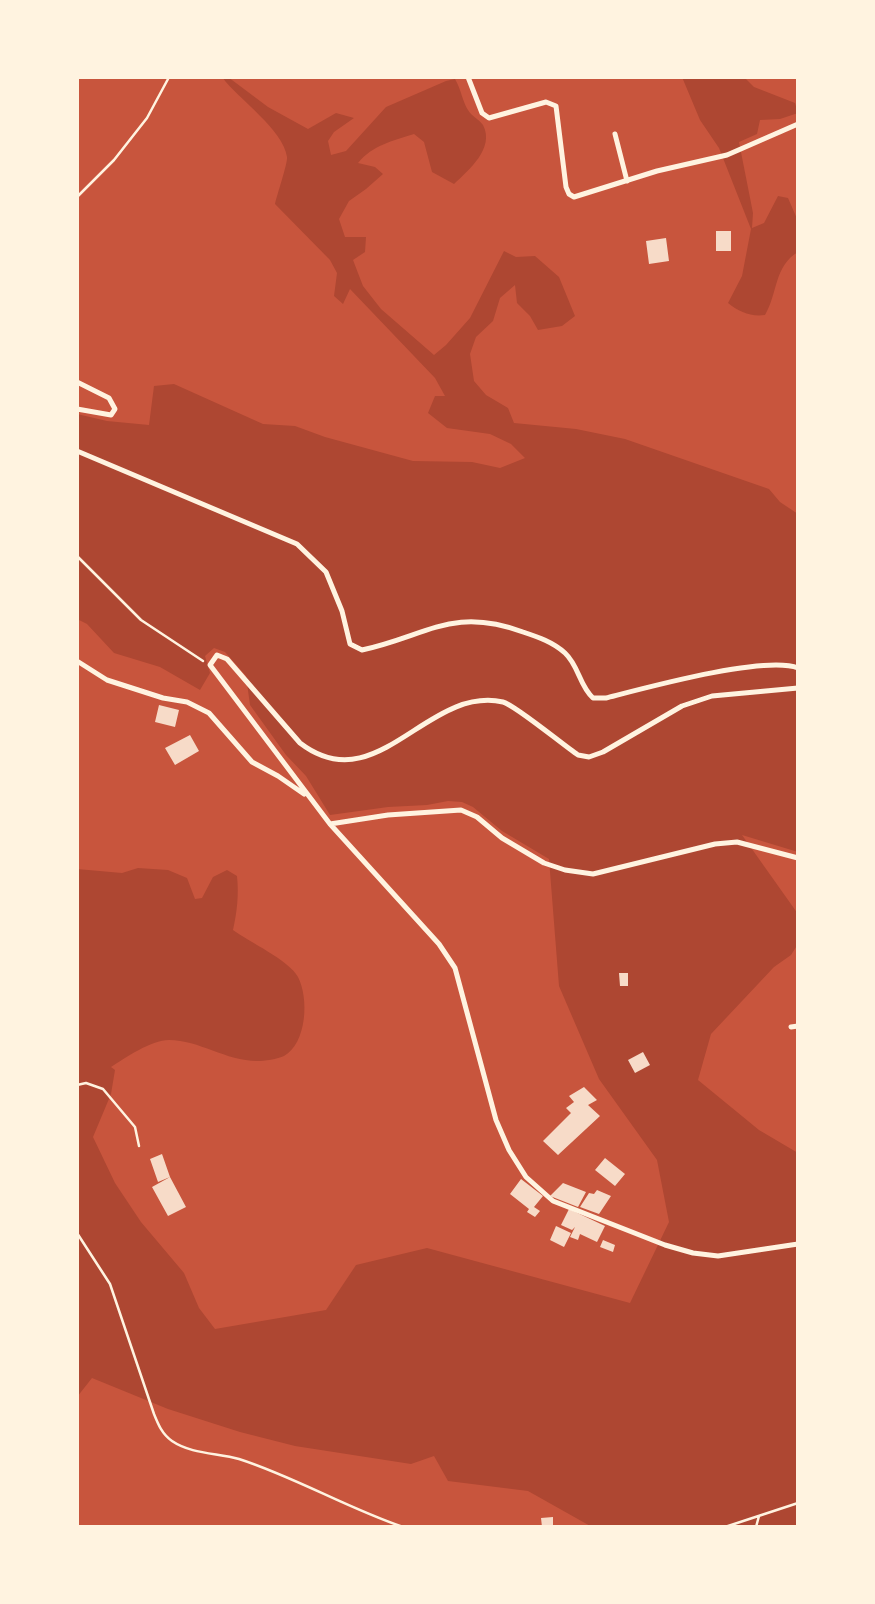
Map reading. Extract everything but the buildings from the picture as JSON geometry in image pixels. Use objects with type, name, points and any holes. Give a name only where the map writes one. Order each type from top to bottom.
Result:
[{"type":"street","points":[[468,77],[482,113],[489,118],[546,102],[556,106],[566,187],[571,196],[657,171],[727,155],[798,124]]},
{"type":"street","points":[[615,134],[627,181]]},
{"type":"street","points":[[77,382],[109,398],[115,410],[111,415],[77,409]]},
{"type":"street","points":[[77,451],[297,544],[326,572],[342,611],[349,643],[362,650],[458,622],[502,624],[546,640],[566,654],[578,670],[584,690],[593,698],[606,698],[690,677],[742,669],[776,665],[798,668]]},
{"type":"street","points":[[798,688],[712,696],[682,706],[603,752],[589,757],[578,755],[506,702],[469,701],[448,710],[375,754],[352,760],[310,750],[300,743],[227,659],[217,655],[210,665],[330,824],[439,944],[455,968],[496,1119],[509,1150],[526,1177],[553,1200],[665,1245],[693,1253],[718,1256],[798,1244]]},
{"type":"street","points":[[77,661],[107,680],[163,698],[187,702],[209,713],[252,762],[309,797]]},
{"type":"street","points":[[330,824],[388,815],[461,810],[477,817],[502,838],[544,863],[565,870],[593,874],[715,844],[737,842],[798,858]]},
{"type":"street","points":[[790,1027],[798,1026]]},
{"type":"path","points":[[77,197],[114,160],[147,118],[168,79]]},
{"type":"path","points":[[77,556],[141,620],[210,665]]},
{"type":"path","points":[[77,1084],[86,1083],[103,1089],[135,1127],[139,1146]]},
{"type":"path","points":[[77,1233],[110,1284],[154,1415],[159,1427],[170,1440],[185,1448],[238,1459],[403,1527]]},
{"type":"path","points":[[725,1527],[798,1503]]},
{"type":"path","points":[[757,1527],[759,1516]]},
{"type":"shaded area","points":[[222,77],[228,77],[268,107],[308,129],[336,113],[354,118],[334,132],[328,141],[331,155],[346,151],[386,107],[455,79],[466,107],[483,125],[486,134],[486,142],[479,158],[454,184],[432,172],[424,142],[414,134],[383,144],[358,163],[375,167],[383,174],[349,201],[339,219],[345,237],[366,237],[365,252],[353,260],[363,286],[381,309],[434,355],[470,318],[504,251],[516,257],[535,256],[559,277],[575,316],[562,326],[538,330],[530,316],[517,303],[515,285],[500,298],[493,321],[476,337],[470,354],[474,381],[486,395],[508,408],[514,423],[576,429],[625,439],[769,489],[780,502],[798,514],[798,852],[742,835],[798,914],[798,944],[791,955],[774,967],[711,1034],[698,1080],[759,1130],[798,1153],[798,1527],[592,1527],[528,1491],[448,1481],[434,1456],[411,1464],[295,1446],[168,1409],[92,1378],[77,1397],[77,869],[122,873],[138,868],[168,870],[187,878],[195,899],[202,898],[213,877],[227,870],[237,876],[233,930],[286,964],[302,986],[304,1020],[292,1050],[284,1056],[263,1061],[246,1060],[191,1043],[169,1040],[146,1046],[111,1067],[115,1070],[111,1094],[93,1137],[115,1183],[141,1222],[184,1273],[199,1308],[215,1329],[326,1310],[356,1265],[427,1248],[630,1303],[669,1222],[657,1160],[599,1079],[559,986],[549,859],[502,831],[473,807],[462,802],[448,801],[330,815],[306,776],[286,755],[250,705],[246,676],[225,652],[214,648],[205,656],[210,673],[200,690],[160,667],[114,653],[87,624],[77,619],[77,414],[107,421],[149,425],[154,386],[174,384],[263,424],[295,426],[413,461],[472,462],[500,468],[525,458],[511,444],[490,434],[447,428],[428,413],[435,396],[445,396],[435,378],[350,289],[343,304],[334,296],[337,273],[330,260],[275,204],[287,160],[284,146],[269,125]]},
{"type":"shaded area","points":[[682,77],[744,77],[754,87],[795,103],[798,113],[780,119],[760,120],[757,134],[739,142],[753,213],[752,228],[764,223],[778,196],[788,198],[798,221],[798,252],[780,272],[765,315],[745,313],[728,303],[742,276],[751,229],[719,148],[700,120]]}]
